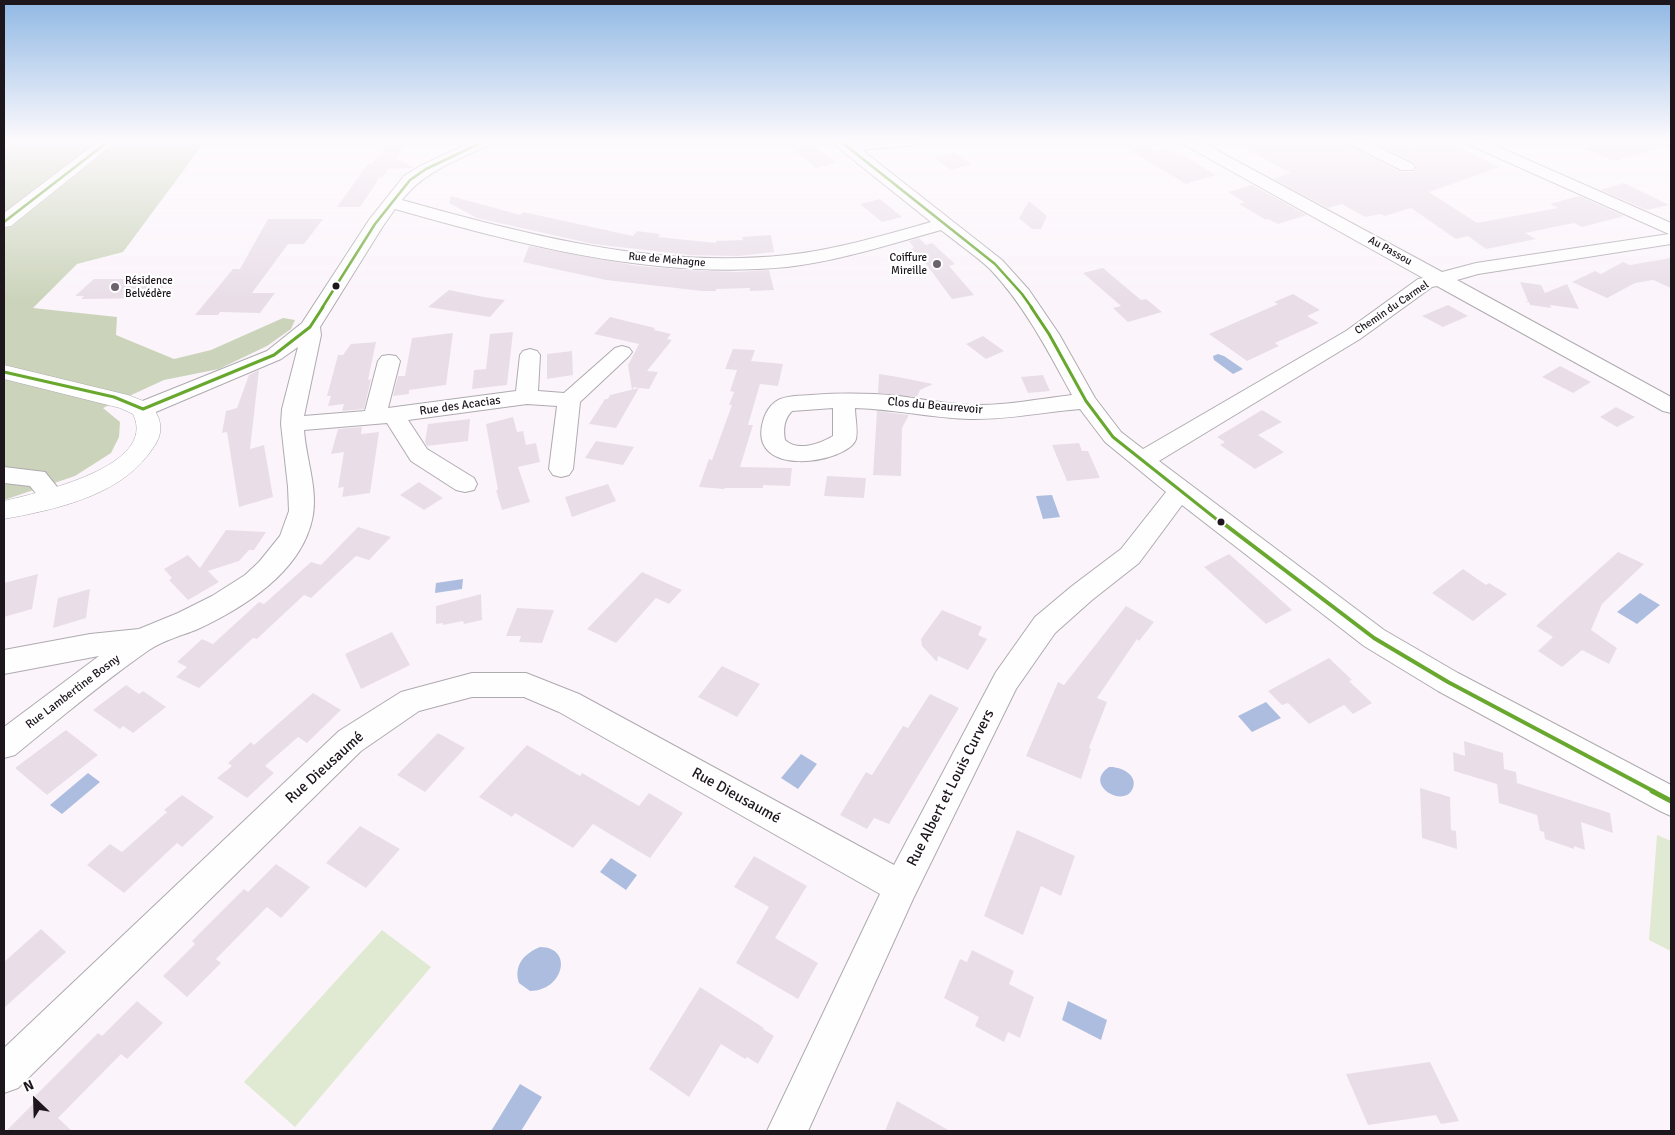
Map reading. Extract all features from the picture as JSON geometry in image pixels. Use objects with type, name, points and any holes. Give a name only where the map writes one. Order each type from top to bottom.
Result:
[{"type":"main road","points":[[4,222],[42,193]]},
{"type":"main road","points":[[4,372],[114,398],[143,409],[150,425],[146,440],[138,454],[110,476],[80,490],[4,510]]},
{"type":"street","points":[[143,409],[274,355],[310,327],[375,224],[400,193]]},
{"type":"street","points":[[905,193],[994,264],[1022,294],[1049,334],[1086,400],[1113,436],[1180,491],[1374,638],[1448,682],[1671,801]]},
{"type":"street","name":"Au Passou","points":[[1283,193],[1671,406]]},
{"type":"street","points":[[1590,193],[1671,229]]},
{"type":"street","name":"Rue de Mehagne","points":[[393,203],[471,225],[548,242],[615,255],[686,264],[776,261],[825,255],[944,224]]},
{"type":"street","name":"Chemin du Carmel","points":[[1144,460],[1353,335],[1425,284],[1476,269],[1671,239]]},
{"type":"street","points":[[292,424],[293,409],[311,334],[310,327]]},
{"type":"street","points":[[561,469],[569,400],[622,352]]},
{"type":"street","points":[[527,397],[530,356]]},
{"type":"street","points":[[389,361],[384,416],[419,455],[465,484]]},
{"type":"street","name":"Rue des Acacias","points":[[292,424],[384,416],[527,397],[569,400]]},
{"type":"street","name":"Clos du Beaurevoir","points":[[844,402],[886,402],[979,412],[1086,400]]},
{"type":"street","name":"Rue Lambertine Bosny","points":[[4,745],[142,640],[190,620],[236,595],[262,574],[282,554],[293,538],[299,521],[300,496],[292,424]]},
{"type":"street","points":[[4,475],[37,478],[54,498]]},
{"type":"street","name":"Rue Albert et Louis Curvers","points":[[787,1131],[901,887],[1006,681],[1045,625],[1082,593],[1130,556],[1180,491]]},
{"type":"street","name":"Rue Lambertine Bosny","points":[[4,662],[90,645],[142,640]]},
{"type":"street","name":"Rue Dieusaumé","points":[[4,1074],[350,741],[411,701],[472,685],[526,684],[569,702],[901,887]]},
{"type":"green space","points":[[4,193],[167,193],[123,252],[77,264],[33,308],[117,317],[116,335],[174,359],[211,350],[283,318],[295,320],[291,329],[267,346],[219,369],[164,380],[103,408],[120,422],[119,437],[111,453],[75,476],[4,500]]},
{"type":"green space","points":[[1657,835],[1671,841],[1671,951],[1649,940]]},
{"type":"green space","points":[[382,930],[431,967],[295,1127],[244,1082]]},
{"type":"water","points":[[1218,354],[1243,369],[1233,374],[1214,360],[1213,356]]},
{"type":"water","points":[[1052,495],[1060,517],[1043,519],[1036,496]]},
{"type":"water","points":[[463,579],[462,589],[435,593],[436,583]]},
{"type":"water","points":[[1640,593],[1660,605],[1637,624],[1617,612]]},
{"type":"water","points":[[1266,702],[1281,718],[1252,732],[1238,716]]},
{"type":"water","points":[[801,754],[817,764],[798,789],[781,778]]},
{"type":"water","points":[[1109,767],[1128,772],[1131,776],[1134,785],[1127,795],[1113,795],[1102,786],[1100,780],[1102,774]]},
{"type":"water","points":[[88,773],[100,782],[62,814],[50,805]]},
{"type":"water","points":[[611,858],[637,875],[626,890],[600,872]]},
{"type":"water","points":[[540,947],[551,949],[558,954],[561,961],[560,969],[557,977],[551,984],[542,989],[530,991],[519,983],[519,965],[525,956]]},
{"type":"water","points":[[1068,1001],[1107,1020],[1101,1040],[1062,1020]]},
{"type":"water","points":[[520,1084],[542,1097],[521,1131],[491,1131]]},
{"type":"building","points":[[347,193],[369,193],[360,207],[337,207]]},
{"type":"building","points":[[1230,193],[1267,193],[1307,215],[1278,224],[1268,219],[1266,220],[1239,204],[1244,202]]},
{"type":"building","points":[[1299,193],[1430,193],[1477,223],[1558,208],[1550,204],[1579,196],[1624,216],[1582,227],[1574,223],[1525,233],[1536,239],[1486,249],[1468,236],[1456,239],[1411,208],[1385,216],[1380,214],[1365,217],[1342,204],[1328,208]]},
{"type":"building","points":[[1607,193],[1644,193],[1669,205],[1647,210]]},
{"type":"building","points":[[451,196],[520,215],[523,212],[633,236],[637,231],[660,234],[658,237],[716,243],[716,241],[743,240],[742,237],[771,235],[774,252],[738,256],[689,255],[593,244],[477,218],[449,203]]},
{"type":"building","points":[[880,199],[902,217],[882,222],[860,204]]},
{"type":"building","points":[[1029,201],[1047,216],[1041,229],[1032,229],[1019,218]]},
{"type":"building","points":[[268,219],[323,219],[304,244],[288,244],[252,293],[275,293],[260,313],[220,312],[218,315],[195,315],[233,269],[240,269]]},
{"type":"building","points":[[919,238],[926,245],[932,243],[955,264],[949,266],[974,295],[952,299],[921,257],[911,249],[914,248],[909,241]]},
{"type":"building","points":[[529,246],[638,266],[737,272],[769,270],[774,290],[750,291],[750,288],[702,291],[606,280],[523,262]]},
{"type":"building","points":[[1671,258],[1671,288],[1653,280],[1635,283],[1607,298],[1572,282],[1595,271],[1601,274],[1623,262],[1630,265]]},
{"type":"building","points":[[1103,268],[1141,300],[1146,299],[1162,312],[1128,322],[1113,308],[1121,306],[1083,273]]},
{"type":"building","name":"Résidence Belvédère","points":[[94,279],[170,279],[153,298],[81,299],[84,296],[75,296]]},
{"type":"building","points":[[1520,282],[1541,285],[1545,293],[1567,284],[1579,309],[1550,305],[1551,308],[1530,305],[1529,302],[1525,302],[1528,301]]},
{"type":"building","points":[[449,290],[505,300],[490,317],[428,307]]},
{"type":"building","points":[[1293,294],[1320,310],[1307,316],[1319,323],[1275,343],[1279,346],[1247,361],[1209,334],[1278,304],[1274,302]]},
{"type":"building","points":[[1448,305],[1468,316],[1443,327],[1422,316]]},
{"type":"building","points":[[610,317],[671,334],[667,339],[672,340],[647,371],[658,372],[649,389],[634,387],[632,390],[628,365],[639,344],[594,334]]},
{"type":"building","points":[[513,332],[507,385],[472,389],[474,370],[486,369],[490,334]]},
{"type":"building","points":[[453,333],[446,385],[409,390],[409,394],[393,396],[398,376],[405,376],[412,338]]},
{"type":"building","points":[[983,336],[1004,351],[986,359],[966,344]]},
{"type":"building","points":[[376,342],[368,380],[371,379],[364,409],[342,411],[344,404],[328,406],[331,396],[327,396],[338,355],[343,355],[351,344]]},
{"type":"building","points":[[733,349],[755,350],[751,361],[783,364],[778,386],[760,384],[748,425],[753,425],[740,467],[792,468],[790,486],[763,485],[763,488],[724,489],[699,487],[709,459],[712,460],[732,405],[729,405],[734,392],[730,391],[737,370],[725,369]]},
{"type":"building","points":[[572,351],[573,375],[547,379],[547,354]]},
{"type":"building","points":[[1560,366],[1591,382],[1573,393],[1542,377]]},
{"type":"building","points":[[259,370],[250,449],[264,445],[273,497],[239,507],[227,432],[222,433],[226,411],[237,408],[249,375]]},
{"type":"building","points":[[879,374],[933,384],[920,390],[917,397],[878,393]]},
{"type":"building","points":[[1043,375],[1050,391],[1028,393],[1021,377]]},
{"type":"building","points":[[639,388],[616,428],[589,424],[605,399],[608,399],[610,395]]},
{"type":"building","points":[[1616,407],[1635,417],[1617,427],[1600,417]]},
{"type":"building","points":[[1262,410],[1282,422],[1258,435],[1284,452],[1255,469],[1220,445],[1225,442],[1217,437]]},
{"type":"building","points":[[877,411],[909,415],[902,428],[901,476],[873,475]]},
{"type":"building","points":[[513,417],[517,432],[523,431],[526,445],[536,443],[540,462],[518,467],[530,502],[502,510],[496,490],[498,490],[486,424]]},
{"type":"building","points":[[470,419],[468,441],[427,446],[425,442],[428,424]]},
{"type":"building","points":[[362,427],[361,434],[379,432],[370,493],[342,497],[344,487],[338,488],[344,452],[331,454],[338,429]]},
{"type":"building","points":[[596,441],[634,447],[623,465],[585,458]]},
{"type":"building","points":[[1079,443],[1082,451],[1088,451],[1100,478],[1067,481],[1052,445]]},
{"type":"building","points":[[827,476],[866,478],[864,498],[824,496]]},
{"type":"building","points":[[419,482],[443,498],[424,510],[400,495]]},
{"type":"building","points":[[608,484],[616,501],[572,517],[565,497]]},
{"type":"building","points":[[358,527],[391,537],[369,560],[356,556],[311,598],[304,595],[257,639],[253,638],[199,688],[176,677],[187,667],[177,662],[202,639],[213,644],[259,602],[264,604],[311,562],[321,565]]},
{"type":"building","points":[[226,530],[266,532],[254,550],[249,550],[239,561],[208,571],[219,582],[188,600],[169,580],[172,578],[164,569],[188,555],[200,568]]},
{"type":"building","points":[[1618,552],[1644,564],[1602,604],[1591,630],[1617,648],[1609,664],[1582,650],[1562,667],[1538,651],[1553,637],[1536,626]]},
{"type":"building","points":[[1229,554],[1292,610],[1266,624],[1204,567]]},
{"type":"building","points":[[1463,569],[1486,585],[1489,583],[1507,594],[1473,621],[1432,593]]},
{"type":"building","points":[[642,572],[682,590],[669,604],[656,598],[616,643],[587,629]]},
{"type":"building","points":[[38,574],[32,609],[4,617],[4,583]]},
{"type":"building","points":[[90,589],[86,618],[53,628],[58,598]]},
{"type":"building","points":[[481,594],[482,620],[464,624],[463,621],[443,625],[443,623],[436,624],[436,606]]},
{"type":"building","points":[[1126,606],[1154,622],[1139,641],[1137,639],[1097,698],[1107,702],[1089,748],[1091,749],[1081,779],[1026,756],[1058,682],[1064,685]]},
{"type":"building","points":[[517,608],[554,610],[542,643],[519,642],[521,636],[506,636]]},
{"type":"building","points":[[942,610],[982,627],[978,635],[987,639],[968,670],[938,656],[937,662],[922,646],[921,639]]},
{"type":"building","points":[[392,632],[410,665],[361,689],[345,654]]},
{"type":"building","points":[[1329,658],[1372,703],[1353,714],[1344,705],[1309,724],[1288,703],[1282,705],[1268,691]]},
{"type":"building","points":[[722,666],[760,684],[737,717],[698,697]]},
{"type":"building","points":[[126,685],[139,694],[143,691],[166,707],[133,733],[123,726],[120,729],[93,710]]},
{"type":"building","points":[[313,693],[341,710],[307,743],[298,737],[265,766],[274,773],[247,798],[217,778],[232,766],[228,763],[251,742],[254,745]]},
{"type":"building","points":[[930,694],[959,708],[889,824],[874,818],[867,829],[840,815],[866,772],[872,775],[903,726],[908,728]]},
{"type":"building","points":[[66,730],[98,755],[47,795],[15,768]]},
{"type":"building","points":[[438,733],[465,748],[425,792],[397,775]]},
{"type":"building","points":[[1464,741],[1503,753],[1504,769],[1516,772],[1517,783],[1610,813],[1613,833],[1581,822],[1585,850],[1574,846],[1574,849],[1545,839],[1544,832],[1540,831],[1537,815],[1499,803],[1497,784],[1454,771],[1453,752],[1465,756]]},
{"type":"building","points":[[527,745],[580,776],[582,773],[639,806],[649,793],[683,813],[650,858],[593,824],[573,848],[515,813],[512,817],[479,797]]},
{"type":"building","points":[[1420,788],[1450,797],[1451,830],[1456,831],[1457,849],[1422,838]]},
{"type":"building","points":[[182,795],[214,817],[182,847],[177,843],[124,893],[87,865],[110,844],[122,852],[167,812],[164,810]]},
{"type":"building","points":[[360,826],[400,849],[366,888],[326,863]]},
{"type":"building","points":[[1017,830],[1075,856],[1061,896],[1041,886],[1023,935],[984,916]]},
{"type":"building","points":[[754,856],[807,886],[775,938],[818,963],[798,999],[736,963],[769,907],[734,887]]},
{"type":"building","points":[[276,864],[310,887],[281,918],[267,907],[216,959],[221,963],[187,997],[163,976],[195,944],[192,941],[244,889],[248,892]]},
{"type":"building","points":[[41,929],[66,952],[4,1008],[4,962]]},
{"type":"building","points":[[972,950],[1014,971],[1009,984],[1034,997],[1020,1038],[1008,1032],[1004,1042],[975,1026],[979,1017],[944,998],[960,959],[967,962]]},
{"type":"building","points":[[700,987],[774,1036],[758,1064],[747,1057],[745,1059],[721,1044],[689,1097],[649,1069]]},
{"type":"building","points":[[137,1001],[163,1023],[127,1059],[121,1054],[58,1118],[72,1131],[6,1131],[38,1099],[35,1096],[98,1033],[102,1036]]},
{"type":"building","points":[[1430,1062],[1459,1121],[1441,1124],[1436,1115],[1368,1125],[1346,1074]]},
{"type":"building","points":[[897,1101],[950,1131],[885,1131]]},
{"type":"transit line","points":[[4,222],[42,193]]},
{"type":"transit line","points":[[143,409],[274,355],[310,327],[375,224],[400,193]]},
{"type":"transit line","points":[[906,193],[995,264],[1022,294],[1049,334],[1086,401],[1113,437],[1180,491],[1374,638],[1448,682],[1671,801]]},
{"type":"transit line","points":[[4,372],[114,397],[143,409]]},
{"type":"place","name":"Coiffure Mireille","points":[[937,264]]},
{"type":"place","name":"Résidence Belvédère","points":[[115,287]]}]
